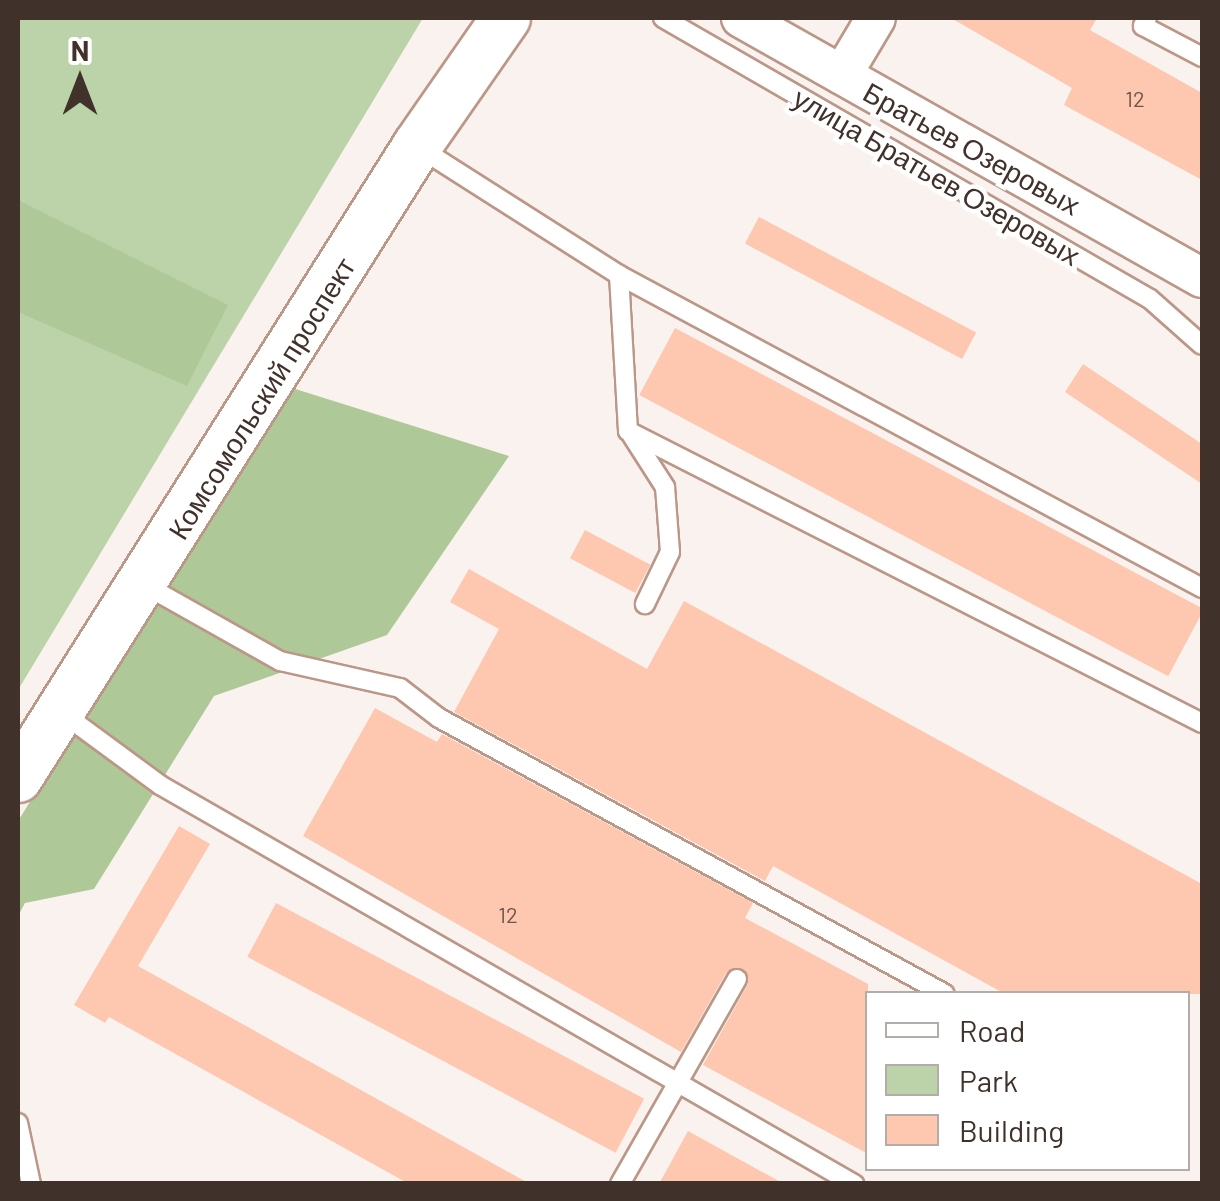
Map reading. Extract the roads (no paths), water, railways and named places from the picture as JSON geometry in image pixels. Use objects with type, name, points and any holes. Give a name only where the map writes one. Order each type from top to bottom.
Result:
[{"type":"street","name":"Комсомольский проспект","points":[[18,778],[145,585],[418,146],[506,18]]},
{"type":"street","name":"Братьев Озеровых","points":[[740,18],[1202,278]]},
{"type":"street","points":[[842,75],[876,18]]},
{"type":"lane","name":"улица Братьев Озеровых","points":[[663,18],[1150,298],[1202,345]]},
{"type":"lane","points":[[1148,18],[1142,26],[1202,56]]},
{"type":"lane","points":[[418,146],[620,275],[1202,588]]},
{"type":"lane","points":[[620,275],[628,431],[665,486],[670,552],[645,604]]},
{"type":"lane","points":[[628,431],[1202,724]]},
{"type":"lane","points":[[145,585],[280,661],[400,688],[439,718],[940,991]]},
{"type":"lane","points":[[62,712],[160,785],[854,1184]]},
{"type":"lane","points":[[620,1184],[737,979]]},
{"type":"lane","points":[[18,1123],[31,1184]]}]
